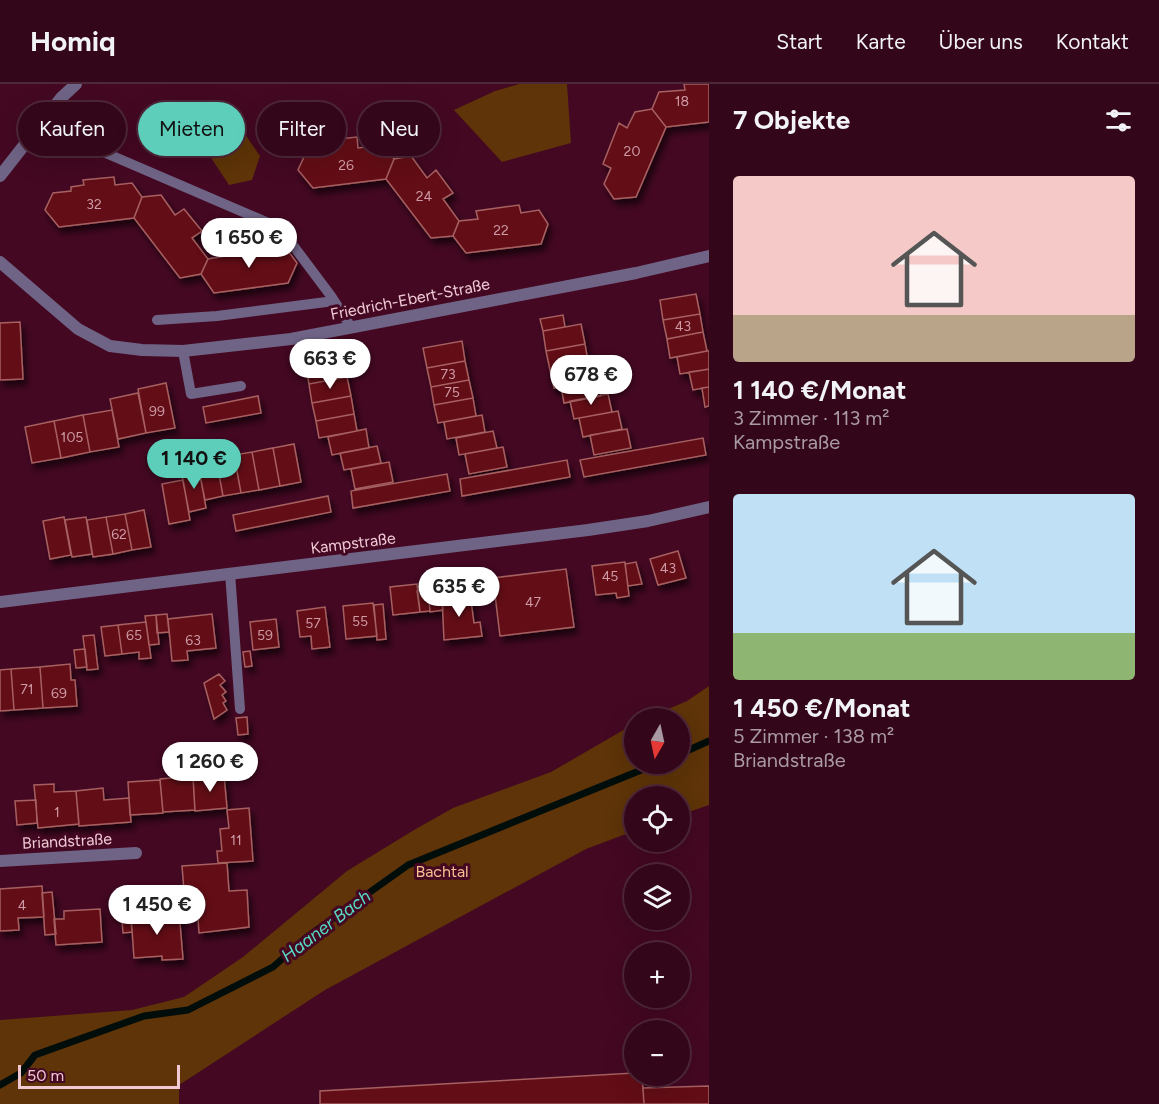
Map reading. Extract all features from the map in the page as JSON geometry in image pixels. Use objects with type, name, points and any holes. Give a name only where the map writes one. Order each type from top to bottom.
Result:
[{"type":"street","points":[[0,176],[61,98],[76,84]]},
{"type":"street","name":"Friedrich-Ebert-Straße","points":[[0,262],[78,329],[110,346],[142,350],[183,351],[291,339],[636,273],[709,256]]},
{"type":"street","name":"Kampstraße","points":[[0,602],[354,560],[638,523],[709,507]]},
{"type":"street","name":"Briandstraße","points":[[0,861],[136,854]]},
{"type":"lane","points":[[113,156],[280,228],[351,327]]},
{"type":"lane","points":[[157,320],[217,316],[334,301]]},
{"type":"lane","points":[[183,351],[191,394],[241,386]]},
{"type":"lane","points":[[230,573],[240,709]]},
{"type":"green space","points":[[519,84],[567,84],[571,143],[502,162],[454,110],[495,91]]},
{"type":"green space","points":[[245,134],[257,152],[257,156],[260,156],[252,180],[229,185],[210,156],[245,156]]},
{"type":"green space","name":"Bachtal","points":[[709,686],[709,805],[690,812],[690,786],[624,786],[624,835],[586,849],[325,990],[179,1085],[179,1104],[0,1104],[0,1020],[132,1010],[184,997],[243,957],[347,871],[414,830],[453,808],[551,772],[624,730],[624,774],[690,774],[690,708],[671,708],[687,701]]},
{"type":"building","points":[[684,84],[709,84],[709,122],[666,127],[652,109],[659,92],[685,90]]},
{"type":"building","points":[[652,109],[666,127],[636,197],[614,199],[604,184],[611,168],[603,164],[619,123],[627,128],[635,112]]},
{"type":"building","points":[[357,137],[358,156],[392,156],[394,159],[386,179],[313,188],[298,170],[305,156],[346,156],[346,138]]},
{"type":"building","points":[[411,156],[427,178],[436,170],[453,193],[443,199],[459,221],[453,236],[431,238],[386,179],[394,159]]},
{"type":"building","points":[[114,177],[115,185],[132,183],[142,197],[134,218],[59,227],[45,210],[53,193],[71,191],[71,187],[84,185],[83,180]]},
{"type":"building","points":[[161,195],[175,215],[184,209],[202,231],[192,238],[208,259],[201,274],[180,278],[134,218],[142,197]]},
{"type":"building","points":[[519,205],[521,213],[539,210],[548,224],[541,244],[466,253],[453,236],[459,221],[478,219],[476,211]]},
{"type":"building","points":[[268,243],[269,251],[286,248],[297,263],[288,283],[214,293],[201,274],[208,259],[239,251],[238,247]]},
{"type":"building","points":[[696,294],[700,314],[663,320],[660,300]]},
{"type":"building","points":[[700,314],[703,332],[667,339],[663,320]]},
{"type":"building","points":[[563,315],[565,327],[543,331],[540,319]]},
{"type":"building","points":[[20,322],[23,379],[0,380],[0,323]]},
{"type":"building","points":[[581,324],[585,344],[546,351],[543,331]]},
{"type":"building","points":[[703,332],[707,351],[670,358],[667,339]]},
{"type":"building","points":[[462,341],[465,361],[427,368],[423,348]]},
{"type":"building","points":[[585,344],[588,362],[550,370],[546,351]]},
{"type":"building","points":[[709,351],[709,369],[680,374],[677,357]]},
{"type":"building","points":[[343,356],[347,377],[309,384],[305,363]]},
{"type":"building","points":[[465,361],[469,380],[431,387],[427,368]]},
{"type":"building","points":[[588,362],[592,380],[554,388],[550,370]]},
{"type":"building","points":[[709,369],[709,387],[693,390],[689,372]]},
{"type":"building","points":[[347,377],[351,396],[312,403],[309,384]]},
{"type":"building","points":[[598,379],[601,396],[564,403],[561,386]]},
{"type":"building","points":[[469,380],[473,398],[434,405],[431,387]]},
{"type":"building","points":[[166,383],[175,428],[146,433],[138,389]]},
{"type":"building","points":[[709,387],[709,406],[705,407],[702,388]]},
{"type":"building","points":[[138,393],[146,433],[118,439],[110,399]]},
{"type":"building","points":[[608,394],[612,412],[574,419],[570,401]]},
{"type":"building","points":[[258,396],[261,413],[206,423],[203,407]]},
{"type":"building","points":[[351,396],[354,414],[316,421],[312,403]]},
{"type":"building","points":[[473,398],[476,416],[438,423],[434,405]]},
{"type":"building","points":[[112,410],[119,447],[90,452],[83,415]]},
{"type":"building","points":[[618,411],[622,429],[583,437],[579,418]]},
{"type":"building","points":[[354,414],[357,431],[319,438],[316,421]]},
{"type":"building","points":[[83,415],[90,452],[61,458],[54,421]]},
{"type":"building","points":[[482,415],[485,432],[447,439],[444,422]]},
{"type":"building","points":[[54,421],[61,458],[32,463],[25,427]]},
{"type":"building","points":[[366,429],[369,448],[332,455],[328,437]]},
{"type":"building","points":[[627,429],[631,448],[594,455],[590,435]]},
{"type":"building","points":[[493,431],[497,448],[459,455],[456,438]]},
{"type":"building","points":[[703,438],[706,455],[584,477],[580,460]]},
{"type":"building","points":[[294,444],[301,482],[280,486],[273,448]]},
{"type":"building","points":[[377,446],[381,463],[344,470],[340,453]]},
{"type":"building","points":[[503,447],[507,467],[469,474],[465,454]]},
{"type":"building","points":[[273,448],[280,486],[259,490],[252,452]]},
{"type":"building","points":[[252,452],[259,490],[241,493],[234,455]]},
{"type":"building","points":[[234,455],[241,493],[223,496],[216,458]]},
{"type":"building","points":[[216,458],[223,496],[205,500],[197,462]]},
{"type":"building","points":[[567,460],[570,477],[462,496],[460,479]]},
{"type":"building","points":[[389,462],[393,482],[355,489],[351,469]]},
{"type":"building","points":[[199,468],[206,508],[189,512],[181,471]]},
{"type":"building","points":[[447,474],[450,491],[353,508],[351,491]]},
{"type":"building","points":[[183,480],[190,520],[169,524],[162,484]]},
{"type":"building","points":[[328,496],[331,512],[236,531],[233,515]]},
{"type":"building","points":[[144,510],[151,547],[132,550],[125,514]]},
{"type":"building","points":[[125,514],[132,550],[113,554],[106,517]]},
{"type":"building","points":[[64,517],[71,555],[50,559],[43,521]]},
{"type":"building","points":[[86,517],[92,554],[72,557],[65,520]]},
{"type":"building","points":[[106,517],[113,554],[93,557],[87,520]]},
{"type":"building","points":[[678,551],[686,578],[658,585],[650,559]]},
{"type":"building","points":[[625,562],[629,596],[617,598],[616,593],[596,595],[592,566]]},
{"type":"building","points":[[636,562],[642,584],[628,586],[625,564]]},
{"type":"building","points":[[566,569],[574,627],[500,636],[493,578]]},
{"type":"building","points":[[417,584],[420,612],[393,615],[390,587]]},
{"type":"building","points":[[441,588],[443,610],[430,612],[428,589]]},
{"type":"building","points":[[428,589],[430,611],[420,612],[417,591]]},
{"type":"building","points":[[470,593],[474,623],[480,622],[482,636],[444,640],[442,596]]},
{"type":"building","points":[[373,603],[377,636],[346,639],[343,606]]},
{"type":"building","points":[[383,604],[386,639],[377,640],[374,605]]},
{"type":"building","points":[[325,607],[330,647],[312,649],[311,636],[300,637],[297,611]]},
{"type":"building","points":[[167,614],[169,632],[157,633],[156,615]]},
{"type":"building","points":[[212,614],[216,648],[187,651],[188,660],[172,661],[168,619]]},
{"type":"building","points":[[156,615],[159,644],[149,645],[145,616]]},
{"type":"building","points":[[276,619],[279,647],[253,650],[250,622]]},
{"type":"building","points":[[146,622],[151,658],[139,659],[139,652],[122,654],[118,625]]},
{"type":"building","points":[[118,625],[122,654],[105,656],[101,627]]},
{"type":"building","points":[[94,635],[98,669],[87,670],[83,636]]},
{"type":"building","points":[[85,649],[87,667],[76,668],[74,650]]},
{"type":"building","points":[[250,651],[252,666],[245,667],[243,652]]},
{"type":"building","points":[[70,664],[71,680],[75,680],[77,706],[43,708],[40,667]]},
{"type":"building","points":[[40,667],[43,708],[14,710],[11,669]]},
{"type":"building","points":[[11,669],[14,710],[0,711],[0,670]]},
{"type":"building","points":[[219,674],[225,681],[220,685],[226,692],[222,695],[226,701],[223,703],[227,710],[214,719],[204,683]]},
{"type":"building","points":[[247,717],[248,734],[238,735],[236,718]]},
{"type":"building","points":[[224,775],[227,808],[195,811],[193,778]]},
{"type":"building","points":[[193,776],[195,810],[163,812],[160,779]]},
{"type":"building","points":[[160,780],[163,813],[130,815],[128,782]]},
{"type":"building","points":[[54,784],[54,792],[76,791],[79,824],[38,828],[34,785]]},
{"type":"building","points":[[103,788],[104,800],[129,798],[131,822],[79,826],[76,791]]},
{"type":"building","points":[[36,800],[37,823],[17,825],[15,801]]},
{"type":"building","points":[[249,808],[253,861],[218,863],[217,851],[222,851],[220,829],[229,828],[227,810]]},
{"type":"building","points":[[227,863],[229,891],[247,890],[249,927],[199,933],[196,889],[184,890],[182,866]]},
{"type":"building","points":[[42,886],[44,917],[18,918],[19,930],[0,931],[0,889]]},
{"type":"building","points":[[52,892],[56,934],[45,935],[42,893]]},
{"type":"building","points":[[130,906],[132,932],[123,933],[121,907]]},
{"type":"building","points":[[100,909],[102,942],[56,945],[54,919],[64,919],[64,911]]},
{"type":"building","points":[[179,911],[183,959],[162,960],[162,956],[134,958],[131,915]]},
{"type":"building","points":[[624,1074],[624,1086],[643,1086],[644,1104],[320,1104],[320,1091]]},
{"type":"building","points":[[709,1086],[709,1104],[644,1104],[643,1088]]},
{"type":"waterway","name":"Haaner Bach","points":[[690,750],[709,741]]},
{"type":"waterway","name":"Haaner Bach","points":[[0,1085],[21,1073],[35,1055],[144,1016],[188,1010],[273,967],[307,937],[408,865],[631,774]]}]
